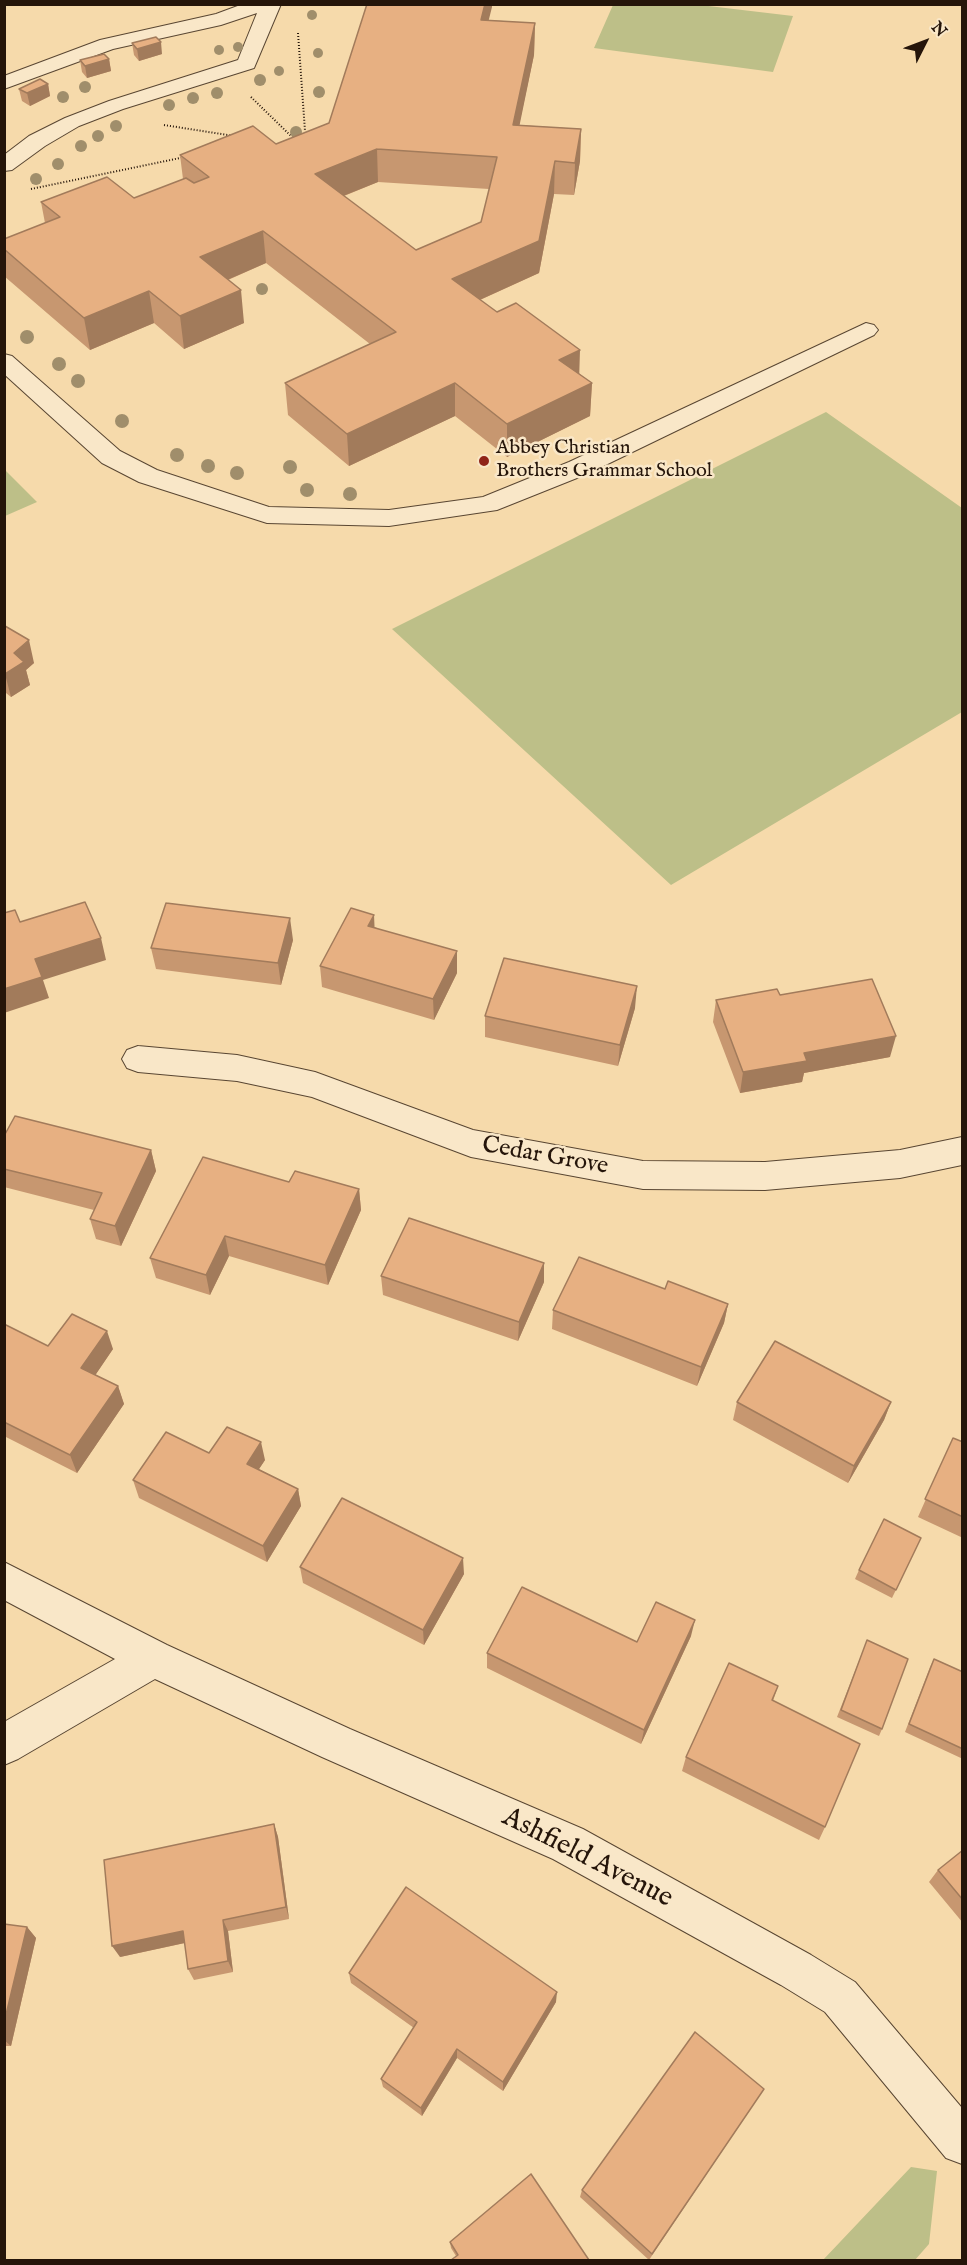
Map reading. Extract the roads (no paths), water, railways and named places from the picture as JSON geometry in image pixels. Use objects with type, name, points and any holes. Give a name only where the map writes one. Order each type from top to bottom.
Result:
[{"type":"street","points":[[4,83],[107,44],[221,19],[264,4]]},
{"type":"street","points":[[4,165],[37,141],[72,122],[116,105],[247,64],[271,4]]},
{"type":"street","points":[[4,361],[111,457],[148,476],[267,515],[389,518],[488,504],[578,468],[866,330]]},
{"type":"street","name":"Cedar Grove","points":[[138,1059],[237,1068],[315,1084],[471,1143],[643,1175],[765,1176],[900,1164],[963,1151]]},
{"type":"street","name":"Ashfield Avenue","points":[[4,1580],[153,1658],[336,1743],[568,1844],[840,1997],[963,2142]]},
{"type":"street","points":[[4,1745],[153,1658]]},
{"type":"place","name":"Abbey Christian Brothers Grammar School","points":[[484,461]]}]
